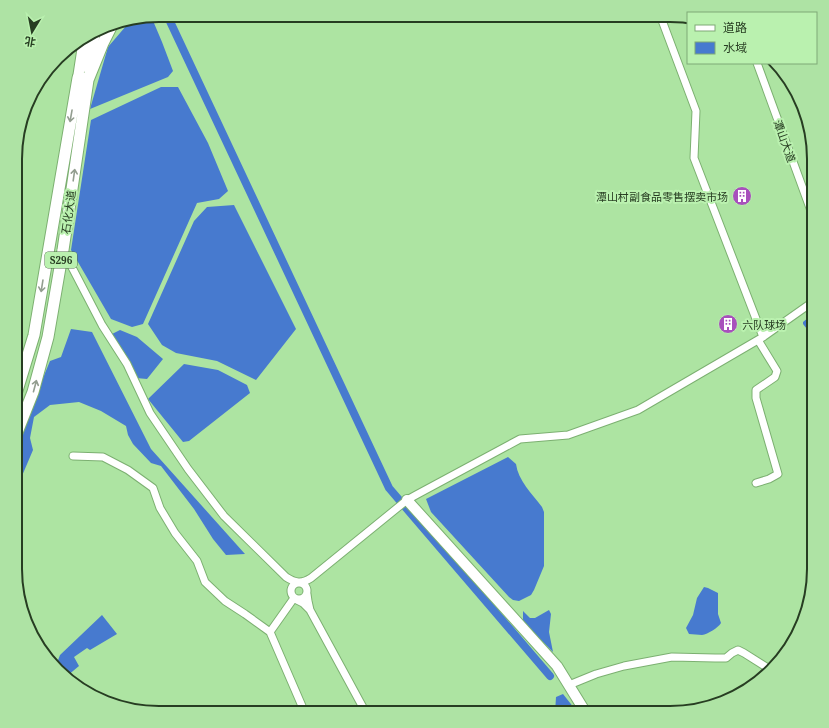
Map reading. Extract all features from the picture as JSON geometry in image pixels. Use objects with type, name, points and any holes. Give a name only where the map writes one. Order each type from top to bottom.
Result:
[{"type":"main road","name":"S296","points":[[83,79],[109,32]]},
{"type":"main road","name":"石化大道","points":[[22,420],[33,392],[48,337],[63,250],[83,79]]},
{"type":"main road","name":"石化大道","points":[[22,362],[34,335],[83,79]]},
{"type":"street","points":[[663,22],[696,111],[694,158],[761,338],[777,371],[775,377],[756,390],[756,398],[778,474],[769,479],[756,483]]},
{"type":"street","name":"石化大道","points":[[83,79],[94,38]]},
{"type":"street","name":"石化大道","points":[[83,79],[84,44]]},
{"type":"street","name":"潭山大道","points":[[757,64],[807,200]]},
{"type":"street","points":[[63,250],[102,325],[127,364],[150,413],[188,469],[224,516],[286,576],[291,580],[306,586],[308,592]]},
{"type":"street","points":[[291,591],[291,588],[295,584],[307,581],[311,578],[407,500],[520,439],[568,435],[638,410],[761,338],[807,306]]},
{"type":"street","points":[[73,456],[103,457],[128,470],[152,488],[160,508],[175,533],[197,561],[205,582],[225,601],[270,632],[302,706]]},
{"type":"street","points":[[407,500],[557,666],[582,706]]},
{"type":"street","points":[[286,576],[291,594],[295,599],[303,603],[310,610],[362,706]]},
{"type":"street","points":[[310,610],[308,592],[311,578]]},
{"type":"street","points":[[295,599],[302,599],[308,592]]},
{"type":"street","points":[[270,632],[295,599]]},
{"type":"street","points":[[569,685],[596,674],[624,666],[672,657],[726,658],[738,650],[765,667]]},
{"type":"water","points":[[154,22],[173,71],[168,77],[90,109],[108,47],[126,27]]},
{"type":"water","points":[[161,87],[178,87],[208,143],[228,191],[219,199],[197,203],[143,324],[132,327],[111,319],[71,250],[91,120]]},
{"type":"water","points":[[234,205],[296,329],[256,380],[217,361],[176,353],[162,345],[148,324],[194,221],[207,207]]},
{"type":"water","points":[[807,319],[807,329],[803,324],[803,322]]},
{"type":"water","points":[[71,329],[92,332],[151,449],[245,554],[226,555],[213,539],[194,509],[161,466],[151,463],[133,444],[128,435],[126,426],[101,411],[79,402],[50,405],[34,417],[30,438],[33,450],[22,476],[22,429],[50,361],[61,357]]},
{"type":"water","points":[[120,330],[137,337],[163,359],[147,379],[136,378],[112,334]]},
{"type":"water","points":[[184,364],[218,370],[247,385],[250,393],[189,441],[183,442],[148,399]]},
{"type":"water","points":[[508,457],[516,464],[522,481],[542,507],[544,512],[544,566],[531,595],[519,601],[513,600],[509,597],[431,512],[426,499]]},
{"type":"water","points":[[704,587],[718,593],[718,614],[721,623],[715,629],[702,635],[689,634],[686,628],[693,615],[697,598]]},
{"type":"water","points":[[549,610],[551,614],[549,632],[553,652],[536,637],[523,621],[523,611],[530,618],[535,618]]},
{"type":"water","points":[[102,615],[117,634],[90,650],[87,648],[74,657],[79,666],[70,673],[58,661],[60,655]]},
{"type":"water","points":[[563,694],[572,706],[555,706],[556,697]]},
{"type":"waterway","points":[[170,22],[389,488],[550,676]]},
{"type":"place","name":"潭山村副食品零售摆卖市场","points":[[742,196]]},
{"type":"place","name":"六队球场","points":[[728,324]]}]
